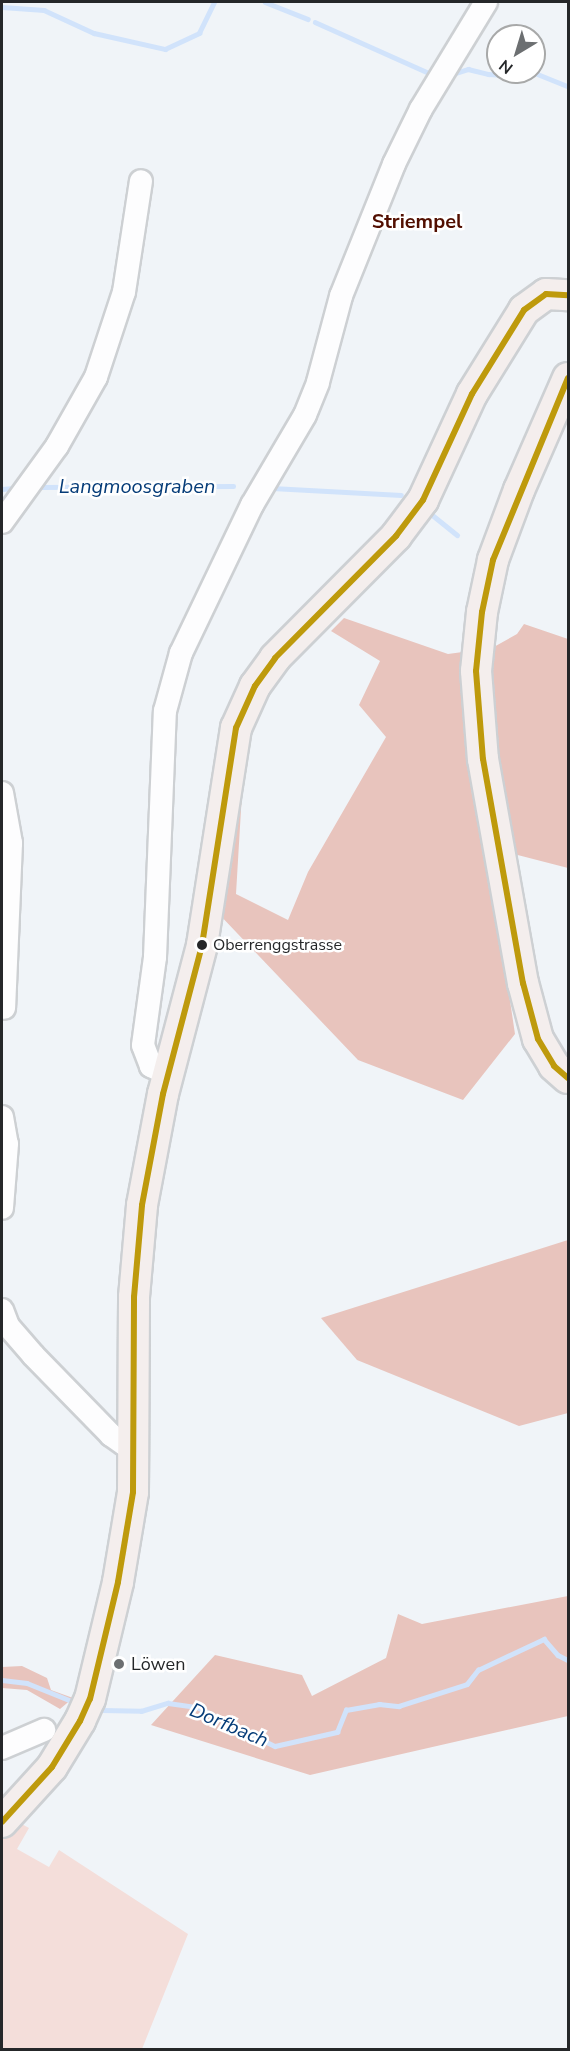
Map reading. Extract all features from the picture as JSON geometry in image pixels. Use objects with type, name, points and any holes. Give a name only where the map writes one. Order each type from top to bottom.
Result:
[{"type":"main road","points":[[2,1822],[52,1767],[90,1699],[124,1553],[135,1445],[137,1254],[151,1150],[168,1074],[202,945],[224,785],[236,728],[244,706],[275,658],[299,629],[396,536],[423,500],[472,394],[524,310],[546,294],[568,295]]},
{"type":"main road","points":[[568,378],[515,500],[494,560],[482,612],[476,671],[483,759],[523,983],[538,1039],[554,1066],[568,1078]]},
{"type":"street","points":[[168,1074],[151,1066],[143,1045],[155,957],[165,711],[182,653],[252,505],[305,415],[318,382],[341,296],[394,164],[421,109],[486,2]]},
{"type":"street","points":[[2,522],[57,446],[96,377],[124,292],[141,181]]},
{"type":"street","points":[[2,793],[11,843],[4,1008]]},
{"type":"street","points":[[2,1117],[7,1144],[2,1208]]},
{"type":"street","points":[[2,1310],[8,1326],[33,1355],[102,1426],[124,1444],[135,1445]]},
{"type":"street","points":[[2,1748],[44,1730]]},
{"type":"shaded area","points":[[344,618],[448,654],[492,648],[517,634],[524,624],[568,639],[568,868],[487,847],[515,1034],[463,1100],[358,1060],[217,912],[233,785],[242,793],[236,894],[288,920],[308,872],[386,737],[359,705],[380,661],[331,631]]},
{"type":"shaded area","points":[[568,1240],[568,1413],[519,1426],[357,1360],[321,1318]]},
{"type":"shaded area","points":[[568,1596],[568,1716],[310,1775],[151,1725],[215,1655],[302,1675],[312,1696],[386,1658],[398,1614],[422,1624]]},
{"type":"shaded area","points":[[22,1666],[47,1678],[51,1690],[73,1698],[60,1709],[27,1690],[2,1688],[2,1667]]},
{"type":"shaded area","points":[[18,1822],[29,1828],[17,1849],[49,1867],[59,1850],[188,1934],[142,2049],[2,2050],[2,1839]]},
{"type":"waterway","points":[[2,7],[44,10],[94,33],[165,49],[199,33],[214,2]]},
{"type":"waterway","points":[[265,2],[308,19]]},
{"type":"waterway","points":[[315,22],[429,73]]},
{"type":"waterway","points":[[452,74],[468,69],[488,74],[521,76],[535,73],[568,86]]},
{"type":"waterway","name":"Langmoosgraben","points":[[41,487],[233,486]]},
{"type":"waterway","name":"Langmoosgraben","points":[[2,489],[14,488]]},
{"type":"waterway","name":"Langmoosgraben","points":[[272,488],[401,495]]},
{"type":"waterway","name":"Langmoosgraben","points":[[430,513],[457,535]]},
{"type":"waterway","name":"Dorfbach","points":[[102,1710],[141,1711],[168,1703],[197,1707],[275,1746],[337,1732],[346,1710],[379,1704],[399,1706],[467,1684],[478,1670],[544,1639],[558,1655],[568,1660]]},
{"type":"waterway","points":[[2,1680],[27,1683],[74,1702]]},
{"type":"transit line","points":[[2,1822],[52,1767],[80,1721],[90,1699],[118,1582],[133,1492],[134,1297],[142,1205],[163,1094],[202,945],[236,728],[255,686],[275,658],[396,536],[423,500],[472,394],[524,310],[546,294],[568,295]]},
{"type":"transit line","points":[[568,378],[493,560],[482,612],[476,671],[483,759],[523,983],[538,1039],[554,1066],[568,1078]]},
{"type":"place","name":"Oberrenggstrasse","points":[[202,945]]},
{"type":"place","name":"Löwen","points":[[119,1664]]},
{"type":"district","name":"Striempel","points":[[417,221]]}]
